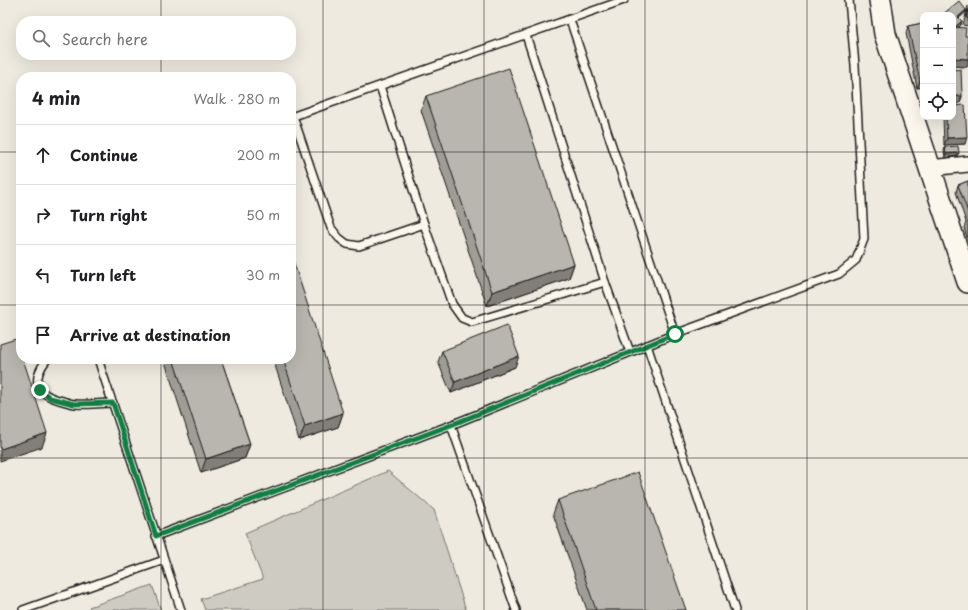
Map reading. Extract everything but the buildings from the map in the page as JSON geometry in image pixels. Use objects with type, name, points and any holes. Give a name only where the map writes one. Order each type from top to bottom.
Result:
[{"type":"street","points":[[880,0],[885,34],[968,282]]},
{"type":"street","points":[[930,168],[968,164]]},
{"type":"lane","points":[[296,116],[624,0]]},
{"type":"lane","points":[[156,536],[451,425],[675,334],[839,274],[856,260],[864,239],[855,65],[849,0]]},
{"type":"lane","points":[[570,20],[675,334]]},
{"type":"lane","points":[[526,35],[605,282],[630,352]]},
{"type":"lane","points":[[380,86],[424,224],[452,304],[462,318],[472,322],[605,282]]},
{"type":"lane","points":[[296,128],[331,228],[339,238],[347,244],[359,246],[424,224]]},
{"type":"lane","points":[[647,345],[735,610]]},
{"type":"lane","points":[[43,364],[36,381],[40,390],[50,398],[74,404],[113,403]]},
{"type":"lane","points":[[100,364],[181,610]]},
{"type":"lane","points":[[451,425],[516,610]]},
{"type":"lane","points":[[23,610],[164,560]]},
{"type":"shaded area","points":[[388,471],[434,510],[466,610],[205,610],[201,599],[263,579],[245,533]]},
{"type":"shaded area","points":[[152,585],[161,610],[91,610],[89,607]]},
{"type":"route","points":[[40,390],[50,398],[74,404],[113,403],[156,536],[451,425],[675,334]]}]
